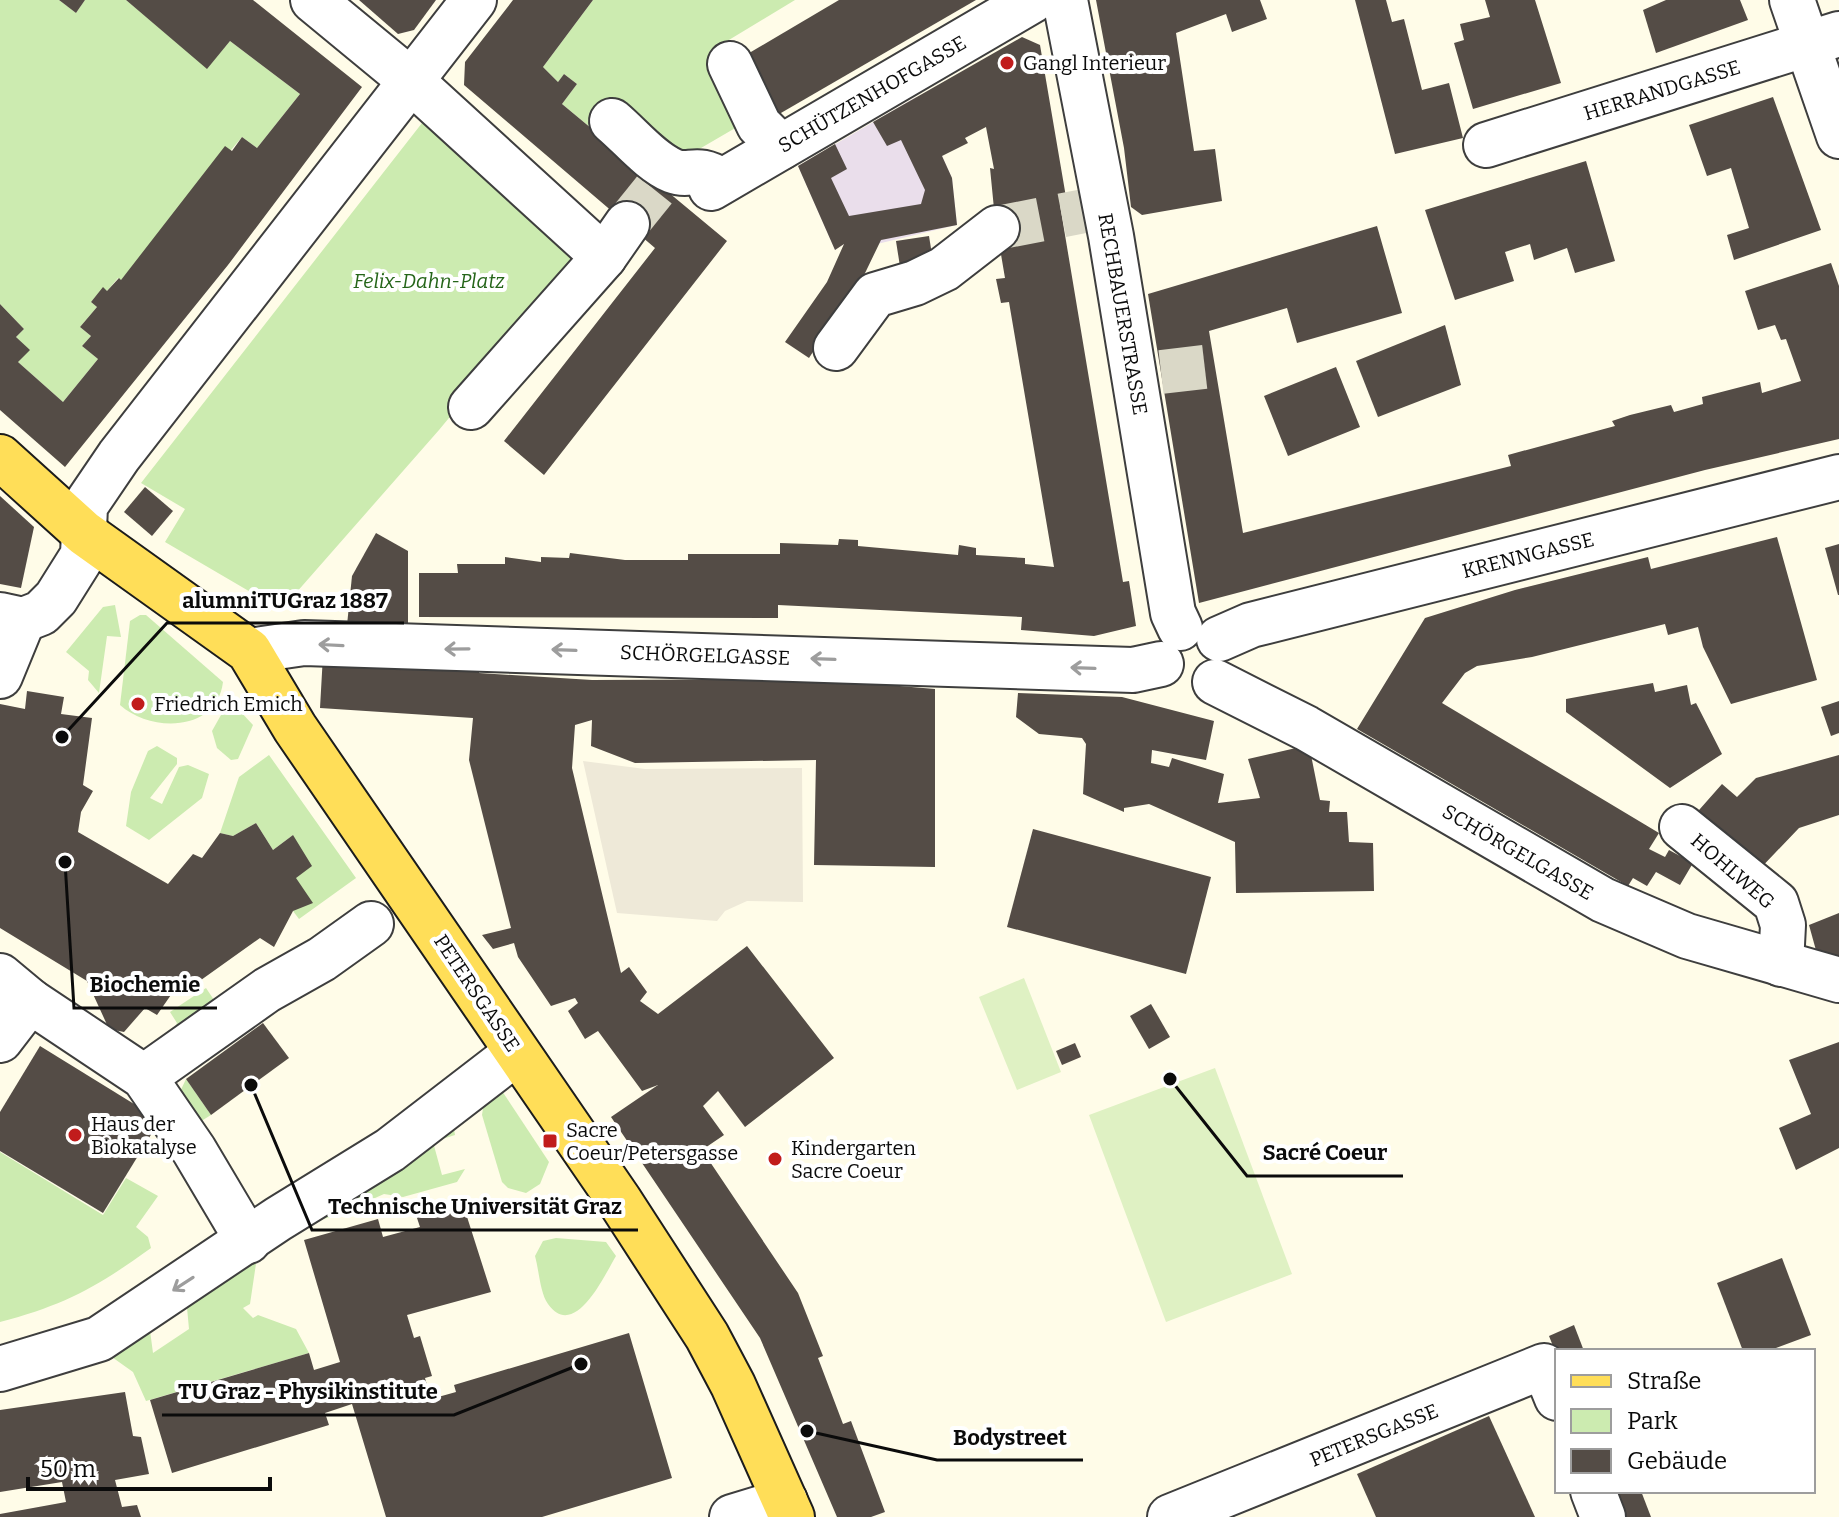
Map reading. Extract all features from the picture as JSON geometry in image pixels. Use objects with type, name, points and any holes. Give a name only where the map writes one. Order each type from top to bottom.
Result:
[{"type":"main road","name":"PETERSGASSE","points":[[0,457],[84,533],[249,651],[295,728],[619,1200],[707,1336],[733,1385],[788,1509]]},
{"type":"street","points":[[313,0],[616,241],[471,407]]},
{"type":"street","points":[[0,676],[11,617],[41,613],[63,589],[83,555],[85,506],[119,456],[474,0]]},
{"type":"street","name":"SCHÜTZENHOFGASSE","points":[[612,121],[668,168],[684,173],[702,170],[716,184],[1033,0]]},
{"type":"street","name":"RECHBAUERSTRASSE","points":[[1065,0],[1147,374],[1173,613],[1187,644]]},
{"type":"street","points":[[1792,0],[1823,39],[1839,136]]},
{"type":"street","name":"HERRANDGASSE","points":[[1486,145],[1823,39]]},
{"type":"street","points":[[730,64],[759,125],[781,147]]},
{"type":"street","points":[[836,348],[875,295],[915,283],[944,269],[997,228]]},
{"type":"street","name":"KRENNGASSE","points":[[1187,644],[1251,625],[1839,477]]},
{"type":"street","name":"SCHÖRGELGASSE","points":[[249,651],[304,643],[1133,670],[1187,644]]},
{"type":"street","points":[[1187,644],[1226,661],[1215,682],[1206,688],[1183,689],[1173,684],[1187,644]]},
{"type":"street","name":"SCHÖRGELGASSE","points":[[1215,682],[1306,728],[1603,900],[1687,936],[1839,980]]},
{"type":"street","name":"HOHLWEG","points":[[1682,827],[1776,903],[1783,925],[1781,964]]},
{"type":"street","points":[[144,1077],[267,990],[322,959],[371,924]]},
{"type":"street","points":[[0,1040],[15,988],[144,1077],[194,1150],[248,1241]]},
{"type":"street","points":[[0,1369],[99,1339],[390,1150],[516,1053]]},
{"type":"street","name":"PETERSGASSE","points":[[1170,1517],[1544,1366],[1555,1393]]},
{"type":"street","points":[[1594,1493],[1603,1517]]},
{"type":"street","points":[[732,1517],[788,1509]]},
{"type":"shaded area","points":[[916,97],[952,178],[957,225],[877,244],[844,244],[835,250],[798,166]]},
{"type":"shaded area","points":[[583,761],[645,769],[802,768],[803,902],[747,901],[725,911],[717,921],[617,913]]},
{"type":"green space","points":[[0,0],[59,0],[76,13],[85,0],[126,0],[207,68],[230,41],[300,94],[257,148],[242,137],[121,280],[118,278],[107,291],[103,288],[91,302],[97,307],[80,327],[91,336],[82,346],[98,359],[63,402],[18,362],[29,350],[16,337],[24,329],[0,304]]},
{"type":"green space","points":[[593,0],[795,0],[709,52],[720,70],[737,127],[677,162],[609,105],[591,128],[562,104],[577,84],[564,74],[558,82],[543,67]]},
{"type":"green space","name":"Felix-Dahn-Platz","points":[[422,123],[584,255],[439,430],[281,610],[165,542],[185,509],[141,483]]},
{"type":"green space","points":[[115,605],[121,637],[107,636],[99,693],[88,680],[89,671],[66,652],[103,607]]},
{"type":"green space","points":[[146,615],[223,682],[218,698],[209,711],[196,719],[165,723],[133,714],[120,705],[130,621]]},
{"type":"green space","points":[[239,710],[253,725],[238,759],[231,760],[217,748],[212,731],[221,715]]},
{"type":"green space","points":[[157,746],[177,758],[177,764],[150,798],[162,804],[179,767],[188,765],[209,774],[202,798],[149,840],[126,826],[131,792],[148,751]]},
{"type":"green space","points":[[269,755],[356,878],[299,919],[293,911],[296,878],[293,835],[273,850],[256,823],[233,836],[220,833],[239,777]]},
{"type":"green space","points":[[1024,978],[1061,1072],[1017,1090],[979,997]]},
{"type":"green space","points":[[206,988],[214,1000],[168,1040],[177,1023],[170,1012]]},
{"type":"green space","points":[[1215,1068],[1292,1274],[1166,1322],[1089,1115]]},
{"type":"green space","points":[[186,1079],[211,1115],[198,1123],[179,1094]]},
{"type":"green space","points":[[502,1091],[549,1162],[540,1184],[526,1193],[508,1188],[502,1182],[482,1115],[484,1102]]},
{"type":"green space","points":[[453,1123],[455,1135],[433,1142],[442,1175],[465,1169],[457,1182],[403,1197],[384,1194],[337,1215],[300,1226]]},
{"type":"green space","points":[[0,1152],[103,1215],[126,1178],[158,1196],[136,1227],[148,1237],[151,1248],[80,1293],[43,1309],[0,1322]]},
{"type":"green space","points":[[556,1238],[606,1242],[616,1256],[588,1300],[569,1315],[558,1314],[545,1299],[535,1256],[543,1241]]},
{"type":"green space","points":[[257,1257],[250,1304],[243,1308],[253,1318],[258,1315],[296,1329],[309,1353],[146,1401],[133,1372],[102,1350],[149,1323],[153,1353],[189,1329],[186,1297]]},
{"type":"building","points":[[59,0],[85,0],[76,13]]},
{"type":"building","points":[[126,0],[253,0],[362,87],[228,265],[65,467],[0,410],[0,304],[24,329],[16,337],[30,350],[18,362],[63,402],[98,359],[82,346],[91,336],[80,327],[97,307],[91,302],[103,287],[107,291],[119,278],[121,280],[225,146],[232,151],[242,137],[257,148],[300,94],[230,41],[207,69]]},
{"type":"building","points":[[359,0],[436,0],[414,30],[398,34]]},
{"type":"building","points":[[513,0],[593,0],[543,67],[558,82],[564,74],[577,84],[562,104],[727,241],[544,475],[504,441],[655,248],[464,85],[465,62]]},
{"type":"building","points":[[839,0],[976,0],[774,117],[739,59]]},
{"type":"building","points":[[1096,0],[1260,0],[1267,19],[1232,32],[1226,14],[1176,33],[1194,151],[1215,149],[1222,201],[1142,215],[1131,207],[1124,148]]},
{"type":"building","points":[[1355,0],[1386,0],[1392,22],[1404,19],[1422,90],[1449,83],[1463,138],[1395,154]]},
{"type":"building","points":[[1485,0],[1535,0],[1561,83],[1473,109],[1454,43],[1464,40],[1460,24],[1490,17]]},
{"type":"building","points":[[1666,0],[1740,0],[1748,20],[1656,53],[1643,10]]},
{"type":"building","points":[[1022,37],[1040,45],[1067,203],[1060,205],[1123,582],[1129,581],[1136,626],[1094,636],[1021,630],[1022,617],[778,605],[778,618],[419,617],[419,573],[458,573],[457,564],[505,564],[505,557],[541,562],[541,557],[569,558],[570,553],[625,560],[688,560],[688,554],[780,554],[780,543],[838,545],[839,539],[858,540],[858,546],[958,555],[959,545],[976,548],[976,555],[1025,558],[1025,564],[1054,567],[1009,302],[1001,303],[996,279],[1005,278],[990,168],[994,169],[986,127],[965,138],[968,143],[942,156],[952,178],[957,225],[881,240],[853,298],[850,295],[809,358],[785,342],[827,282],[844,244],[835,250],[798,166],[835,144],[847,169],[831,178],[849,216],[921,204],[925,190],[901,140],[887,146],[873,122]]},
{"type":"building","points":[[1773,97],[1821,230],[1734,260],[1727,235],[1749,228],[1731,168],[1707,176],[1689,125]]},
{"type":"building","points":[[1586,161],[1615,261],[1575,273],[1567,248],[1534,260],[1530,244],[1505,252],[1514,281],[1455,300],[1425,210]]},
{"type":"building","points":[[1377,226],[1402,313],[1297,343],[1287,308],[1209,331],[1243,533],[1511,466],[1508,455],[1615,426],[1612,421],[1630,415],[1671,405],[1674,412],[1703,404],[1702,397],[1760,382],[1762,393],[1801,381],[1786,339],[1781,340],[1775,325],[1758,330],[1745,291],[1831,263],[1839,286],[1839,439],[1705,470],[1199,603],[1148,294]]},
{"type":"building","points":[[929,236],[934,267],[901,273],[896,241]]},
{"type":"building","points":[[1445,325],[1461,385],[1378,417],[1356,361]]},
{"type":"building","points":[[1336,367],[1360,427],[1288,456],[1264,396]]},
{"type":"building","points":[[145,487],[173,511],[152,536],[124,512]]},
{"type":"building","points":[[0,496],[34,527],[21,588],[0,584]]},
{"type":"building","points":[[376,533],[408,551],[408,628],[346,635],[352,576]]},
{"type":"building","points":[[1777,537],[1817,680],[1731,704],[1703,647],[1698,627],[1668,635],[1665,624],[1532,657],[1477,666],[1465,673],[1442,703],[1659,833],[1649,849],[1665,857],[1669,850],[1693,863],[1680,885],[1656,872],[1647,886],[1633,878],[1628,886],[1357,729],[1425,618],[1515,590],[1648,557],[1651,569]]},
{"type":"building","points":[[1839,544],[1839,595],[1838,595],[1825,548]]},
{"type":"building","points":[[323,655],[479,665],[479,673],[592,680],[817,679],[935,689],[935,867],[814,865],[816,760],[635,763],[591,746],[592,720],[575,725],[572,768],[621,973],[629,967],[647,992],[640,1001],[658,1014],[747,946],[834,1058],[745,1127],[718,1091],[703,1106],[724,1135],[702,1150],[798,1293],[823,1356],[818,1358],[843,1424],[851,1421],[885,1512],[871,1517],[837,1517],[760,1338],[611,1117],[658,1085],[642,1091],[598,1031],[585,1039],[568,1011],[578,1003],[575,998],[551,1006],[518,957],[514,943],[493,949],[482,935],[511,928],[469,760],[473,718],[320,708]]},
{"type":"building","points":[[1653,683],[1655,692],[1687,685],[1691,705],[1696,703],[1722,754],[1670,788],[1566,712],[1566,699]]},
{"type":"building","points":[[27,691],[64,697],[61,714],[92,718],[83,785],[93,791],[81,812],[78,832],[168,884],[193,854],[202,858],[220,833],[233,836],[256,823],[273,850],[293,835],[312,866],[296,878],[313,903],[293,911],[274,947],[260,938],[180,995],[173,992],[157,1015],[145,1008],[124,1032],[109,1029],[87,981],[0,928],[0,704],[25,709]]},
{"type":"building","points":[[1018,693],[1122,697],[1214,721],[1206,760],[1152,750],[1151,763],[1169,767],[1172,758],[1224,774],[1218,803],[1260,798],[1248,759],[1309,745],[1320,800],[1330,801],[1329,812],[1347,812],[1349,842],[1373,843],[1374,891],[1236,893],[1235,842],[1149,804],[1124,808],[1124,812],[1083,794],[1086,744],[1082,738],[1039,734],[1016,717]]},
{"type":"building","points":[[1839,701],[1839,733],[1831,736],[1821,707]]},
{"type":"building","points":[[1839,755],[1839,815],[1799,828],[1755,874],[1692,818],[1722,784],[1737,797],[1756,778]]},
{"type":"building","points":[[1033,829],[1211,877],[1186,974],[1007,927]]},
{"type":"building","points":[[1839,913],[1839,957],[1817,954],[1809,925]]},
{"type":"building","points":[[1151,1004],[1170,1037],[1149,1049],[1130,1016]]},
{"type":"building","points":[[263,1023],[289,1058],[211,1115],[186,1079]]},
{"type":"building","points":[[1839,1042],[1839,1148],[1796,1170],[1779,1128],[1811,1114],[1789,1060]]},
{"type":"building","points":[[1075,1043],[1081,1057],[1062,1065],[1056,1051]]},
{"type":"building","name":"Haus der Biokatalyse","points":[[40,1046],[160,1120],[103,1213],[0,1151],[0,1112]]},
{"type":"building","points":[[461,1198],[491,1292],[407,1315],[414,1338],[420,1336],[432,1376],[425,1378],[431,1399],[456,1392],[454,1385],[629,1333],[672,1478],[542,1517],[386,1517],[352,1404],[325,1413],[329,1425],[172,1473],[150,1400],[309,1353],[314,1370],[340,1362],[304,1240],[378,1219],[383,1237],[420,1227],[415,1212]]},
{"type":"building","points":[[1782,1258],[1811,1335],[1773,1349],[1742,1349],[1717,1283]]},
{"type":"building","points":[[1574,1325],[1583,1349],[1555,1351],[1549,1336]]},
{"type":"building","points":[[125,1392],[133,1436],[141,1437],[149,1474],[115,1480],[122,1507],[137,1505],[141,1517],[0,1517],[0,1514],[66,1502],[62,1482],[0,1492],[0,1410]]},
{"type":"building","points":[[1489,1416],[1535,1517],[1376,1517],[1357,1474]]},
{"type":"building","points":[[1613,1493],[1642,1493],[1651,1517],[1623,1517]]},
{"type":"tunnel","points":[[627,224],[660,183]]},
{"type":"tunnel","points":[[997,228],[1105,207]]},
{"type":"tunnel","points":[[1161,372],[1212,366]]},
{"type":"place","name":"Gangl Interieur","points":[[1007,63]]},
{"type":"place","name":"Friedrich Emich","points":[[138,704]]},
{"type":"place","name":"alumniTUGraz 1887","points":[[62,737]]},
{"type":"place","name":"Biochemie","points":[[65,862]]},
{"type":"place","name":"Sacré Coeur","points":[[1170,1079]]},
{"type":"place","name":"Technische Universität Graz","points":[[251,1085]]},
{"type":"place","name":"Haus der Biokatalyse","points":[[75,1135]]},
{"type":"place","name":"Sacre Coeur/Petersgasse","points":[[550,1141]]},
{"type":"place","name":"Kindergarten Sacre Coeur","points":[[775,1159]]},
{"type":"place","name":"TU Graz - Physikinstitute","points":[[581,1364]]},
{"type":"place","name":"Bodystreet","points":[[807,1431]]}]
